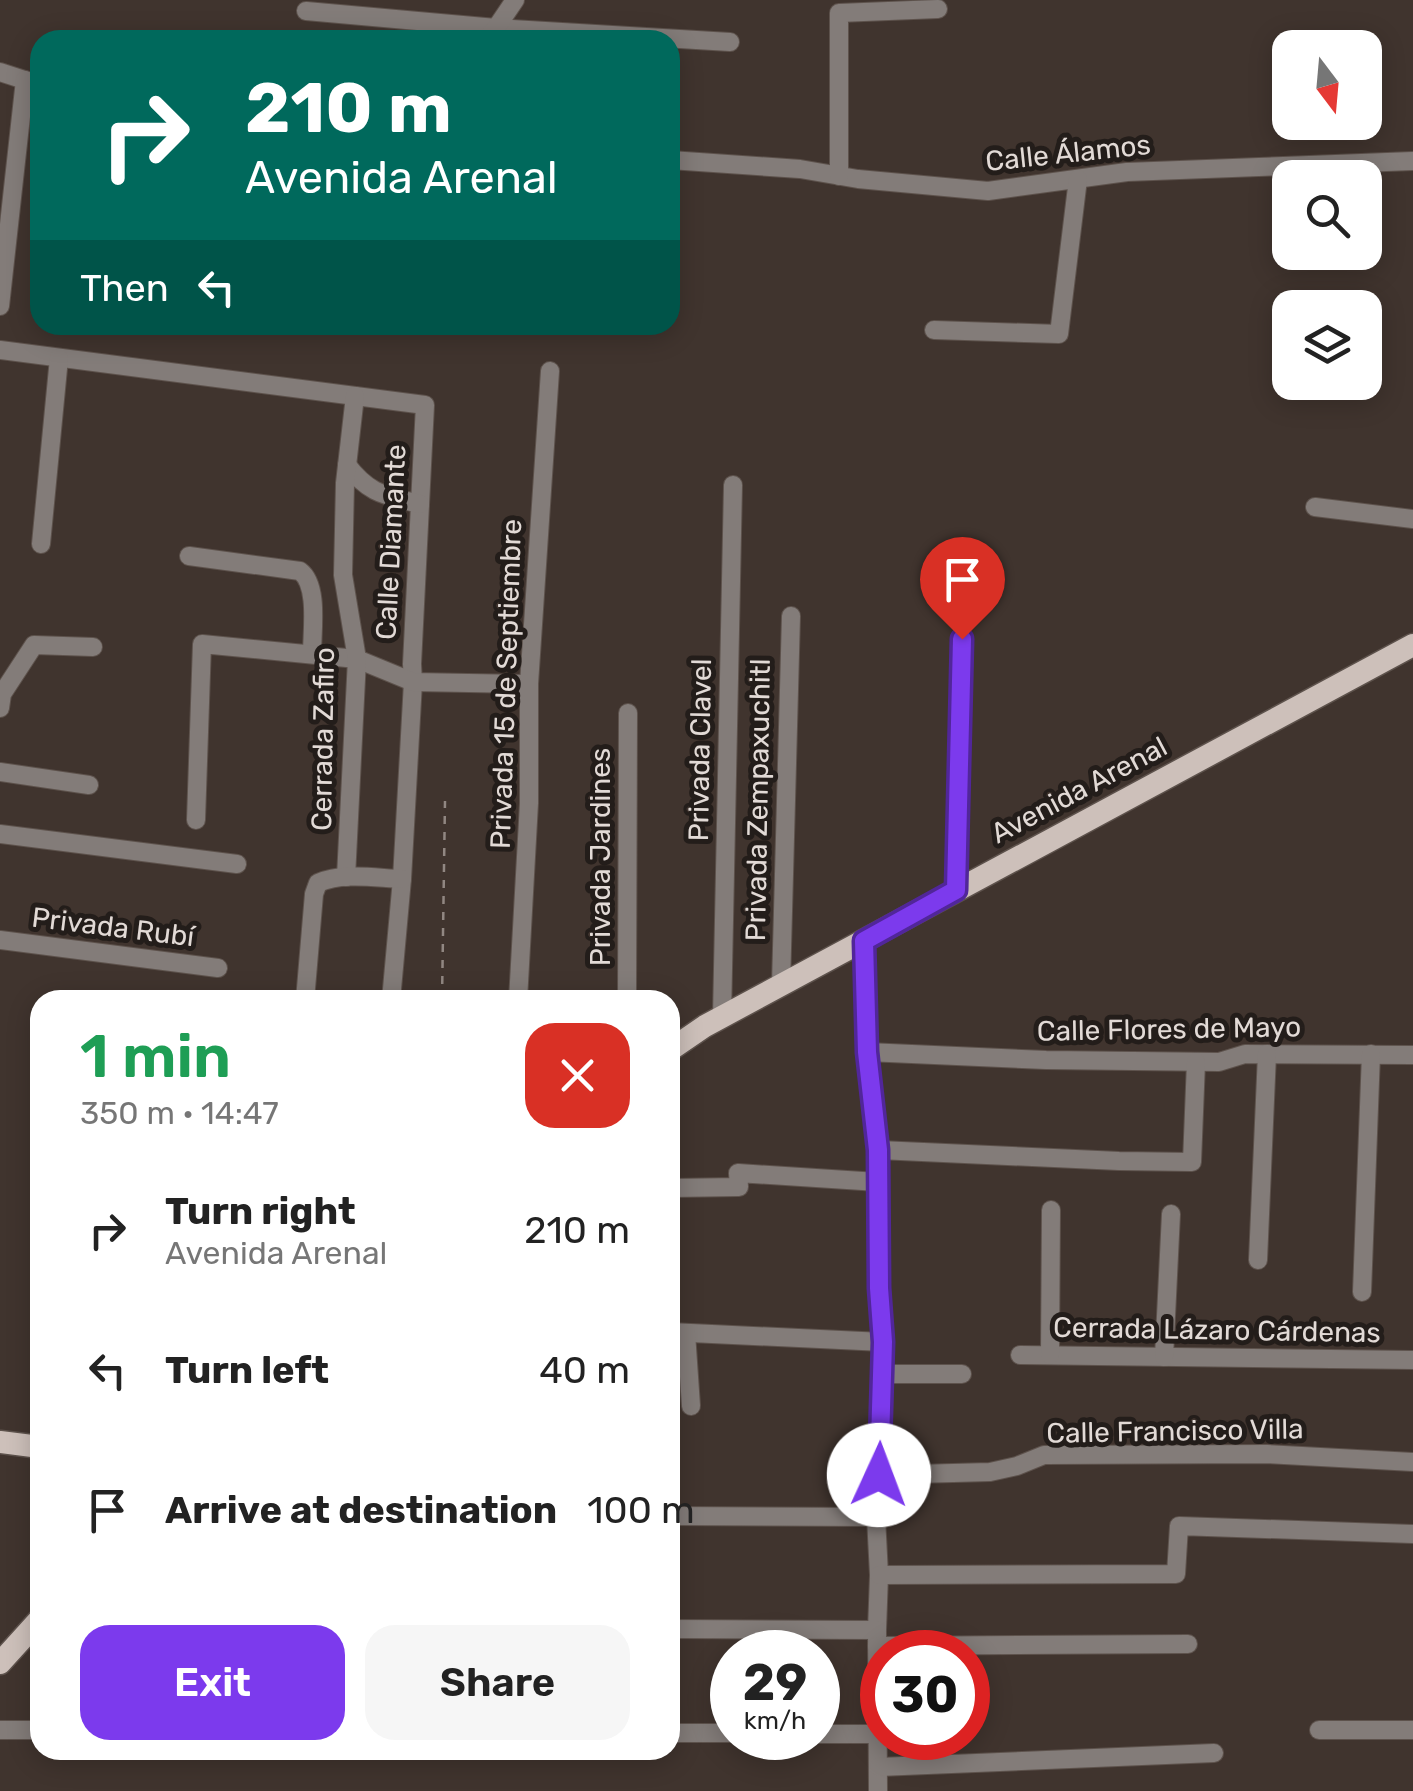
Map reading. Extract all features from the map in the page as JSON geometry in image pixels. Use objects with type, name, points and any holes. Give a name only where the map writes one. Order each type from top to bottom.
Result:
[{"type":"main road","name":"Avenida Arenal","points":[[680,1044],[722,1017],[1413,644]]},
{"type":"main road","points":[[0,1442],[30,1446]]},
{"type":"main road","points":[[0,1664],[30,1634]]},
{"type":"street","points":[[493,30],[515,0]]},
{"type":"street","points":[[839,176],[839,13],[938,9]]},
{"type":"street","points":[[306,11],[458,30]]},
{"type":"street","points":[[680,40],[730,42]]},
{"type":"street","points":[[0,72],[30,82]]},
{"type":"street","points":[[0,306],[30,103]]},
{"type":"street","name":"Calle Álamos","points":[[680,161],[988,191],[1128,172],[1413,161]]},
{"type":"street","points":[[934,330],[1059,334],[1078,179]]},
{"type":"street","points":[[0,350],[355,396]]},
{"type":"street","points":[[42,544],[59,358]]},
{"type":"street","name":"Privada 15 de Septiembre","points":[[519,990],[529,803],[529,684],[550,370]]},
{"type":"street","name":"Calle Diamante","points":[[355,396],[425,405],[402,879],[392,990]]},
{"type":"street","name":"Cerrada Zafiro","points":[[346,877],[356,659],[344,575],[346,474],[355,396]]},
{"type":"street","points":[[346,474],[371,490],[420,504]]},
{"type":"street","name":"Privada Clavel","points":[[722,1017],[734,485]]},
{"type":"street","points":[[1314,507],[1413,519]]},
{"type":"street","points":[[189,556],[300,570],[312,589],[312,654]]},
{"type":"street","name":"Privada Zempaxuchitl","points":[[781,985],[790,616]]},
{"type":"street","points":[[956,890],[962,639]]},
{"type":"street","points":[[0,708],[2,694],[34,644],[93,648]]},
{"type":"street","points":[[196,820],[202,644],[356,659],[413,682],[529,684]]},
{"type":"street","name":"Privada Jardines","points":[[626,990],[628,713]]},
{"type":"street","points":[[0,772],[89,785]]},
{"type":"street","points":[[0,834],[236,864]]},
{"type":"street","points":[[305,990],[318,883],[346,877],[402,879]]},
{"type":"street","name":"Privada Rubí","points":[[0,940],[218,968]]},
{"type":"street","points":[[864,941],[867,1052],[878,1150],[883,1342],[876,1517],[880,1575],[877,1630]]},
{"type":"street","name":"Calle Flores de Mayo","points":[[867,1052],[1196,1062],[1219,1062],[1245,1054],[1413,1054]]},
{"type":"street","points":[[1258,1260],[1267,1054]]},
{"type":"street","points":[[1362,1292],[1371,1054]]},
{"type":"street","points":[[878,1150],[1192,1162],[1196,1062]]},
{"type":"street","points":[[680,1188],[739,1187],[738,1173],[878,1182]]},
{"type":"street","points":[[1050,1355],[1051,1210]]},
{"type":"street","points":[[1164,1357],[1171,1214]]},
{"type":"street","points":[[680,1332],[883,1342]]},
{"type":"street","points":[[680,1344],[690,1406]]},
{"type":"street","name":"Cerrada Lázaro Cárdenas","points":[[1020,1355],[1413,1360]]},
{"type":"street","points":[[882,1374],[962,1374]]},
{"type":"street","name":"Calle Francisco Villa","points":[[879,1475],[990,1472],[1044,1455],[1267,1454],[1413,1462]]},
{"type":"street","points":[[680,1516],[876,1517]]},
{"type":"street","points":[[880,1575],[1176,1574],[1179,1526],[1413,1534]]},
{"type":"street","points":[[680,1629],[860,1637]]},
{"type":"street","points":[[990,1640],[1188,1644]]},
{"type":"street","points":[[0,1730],[30,1730]]},
{"type":"street","points":[[1319,1730],[1413,1730]]},
{"type":"street","points":[[680,1733],[710,1733]]},
{"type":"street","points":[[879,1767],[1214,1753]]},
{"type":"street","points":[[878,1791],[879,1760]]},
{"type":"path","points":[[442,990],[445,801]]},
{"type":"route","points":[[879,1475],[883,1342],[878,1150],[867,1052],[864,941],[956,890],[962,639]]}]
